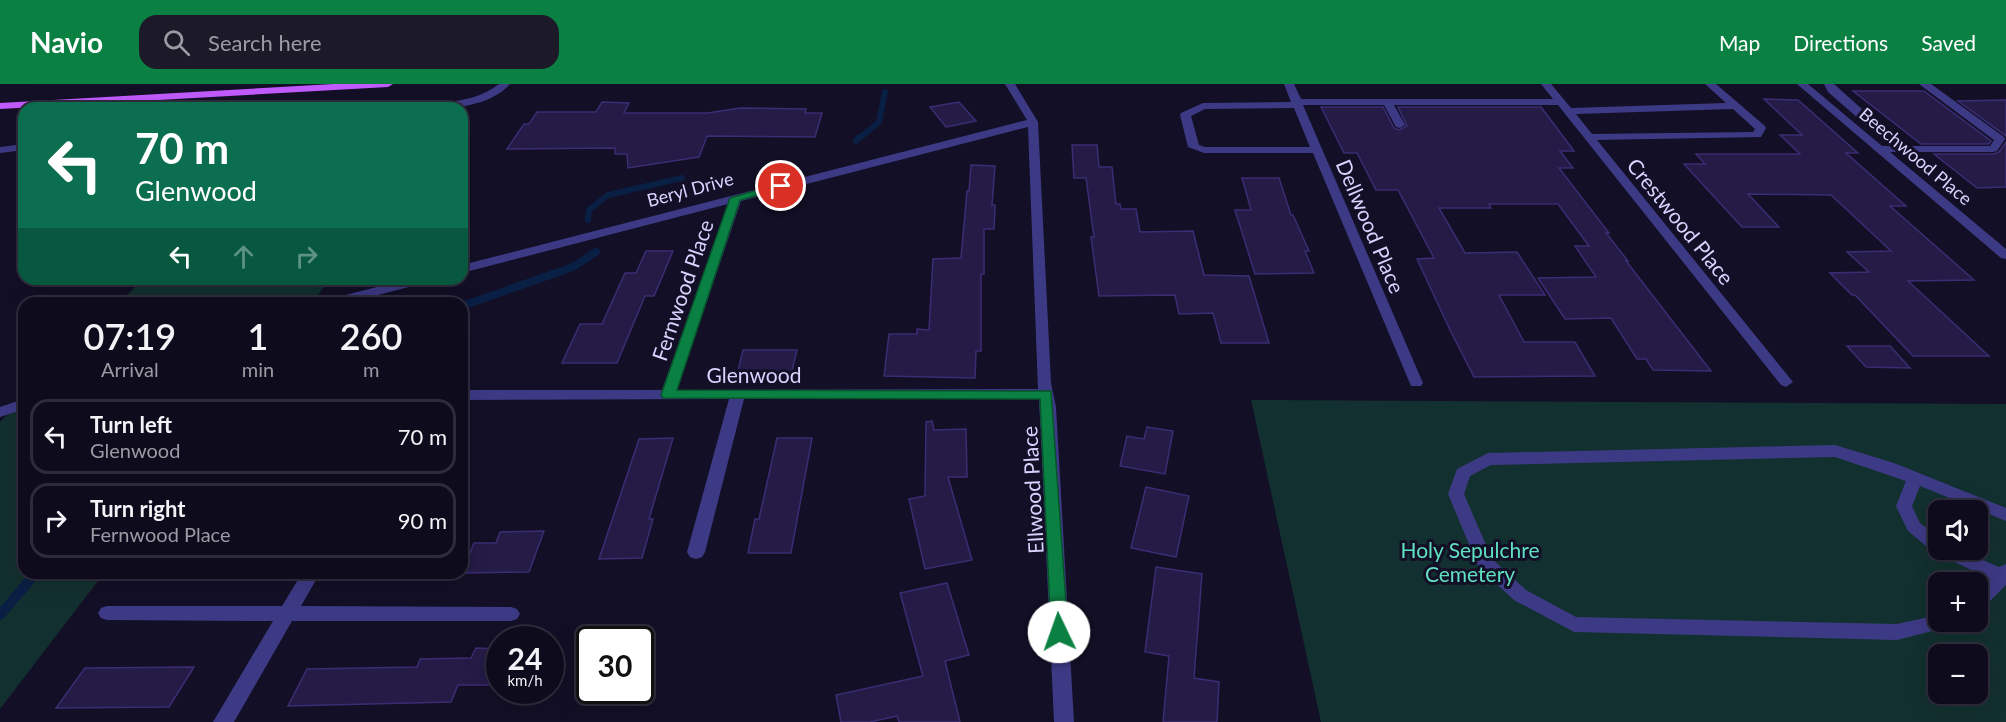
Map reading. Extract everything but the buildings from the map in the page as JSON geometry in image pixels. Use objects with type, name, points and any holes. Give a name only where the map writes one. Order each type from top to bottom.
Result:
[{"type":"main road","points":[[71,102],[388,84]]},
{"type":"main road","points":[[0,106],[18,105]]},
{"type":"street","points":[[456,102],[476,100],[498,92],[505,84]]},
{"type":"street","name":"Ellwood Place","points":[[1010,84],[1033,122],[1044,383],[1064,722]]},
{"type":"street","name":"Dellwood Place","points":[[1289,84],[1416,383]]},
{"type":"street","name":"Crestwood Place","points":[[1546,84],[1786,382]]},
{"type":"street","points":[[1589,137],[1757,135],[1761,128],[1710,84]]},
{"type":"street","name":"Beechwood Place","points":[[1802,84],[2006,255]]},
{"type":"street","points":[[1829,84],[1832,90],[1900,149]]},
{"type":"street","points":[[1880,149],[1993,149],[2000,139],[1924,84]]},
{"type":"street","points":[[1387,102],[1400,124]]},
{"type":"street","points":[[1317,150],[1204,150],[1194,147],[1185,115],[1203,106],[1387,102],[1564,106],[1735,106]]},
{"type":"street","name":"Beryl Drive","points":[[468,267],[1033,122]]},
{"type":"street","points":[[0,150],[18,148]]},
{"type":"street","name":"Fernwood Place","points":[[668,395],[735,198]]},
{"type":"street","points":[[354,297],[400,285]]},
{"type":"street","name":"Glenwood","points":[[468,395],[1046,394]]},
{"type":"street","points":[[696,552],[738,395]]},
{"type":"street","points":[[0,412],[18,406]]},
{"type":"street","points":[[1928,625],[1897,632],[1574,624],[1520,595],[1485,563],[1456,494],[1463,473],[1488,459],[1835,451],[1915,478],[2006,515]]},
{"type":"street","points":[[1915,478],[1904,506],[1914,527],[1928,538]]},
{"type":"street","points":[[1970,560],[2005,574],[1988,592]]},
{"type":"street","points":[[223,722],[307,579]]},
{"type":"street","points":[[107,613],[511,614]]},
{"type":"green space","points":[[137,285],[326,285],[316,297],[125,297]]},
{"type":"green space","name":"Holy Sepulchre Cemetery","points":[[1251,400],[2006,404],[2006,722],[1321,722]]},
{"type":"green space","points":[[18,404],[18,579],[99,579],[0,709],[0,422]]},
{"type":"waterway","points":[[858,138],[856,141],[879,122],[885,92]]},
{"type":"waterway","points":[[588,220],[589,210],[608,195],[682,178]]},
{"type":"waterway","points":[[468,304],[573,267],[596,252]]},
{"type":"waterway","points":[[0,615],[31,579]]},
{"type":"route","points":[[781,186],[735,198],[668,395],[1046,394],[1059,632]]}]
